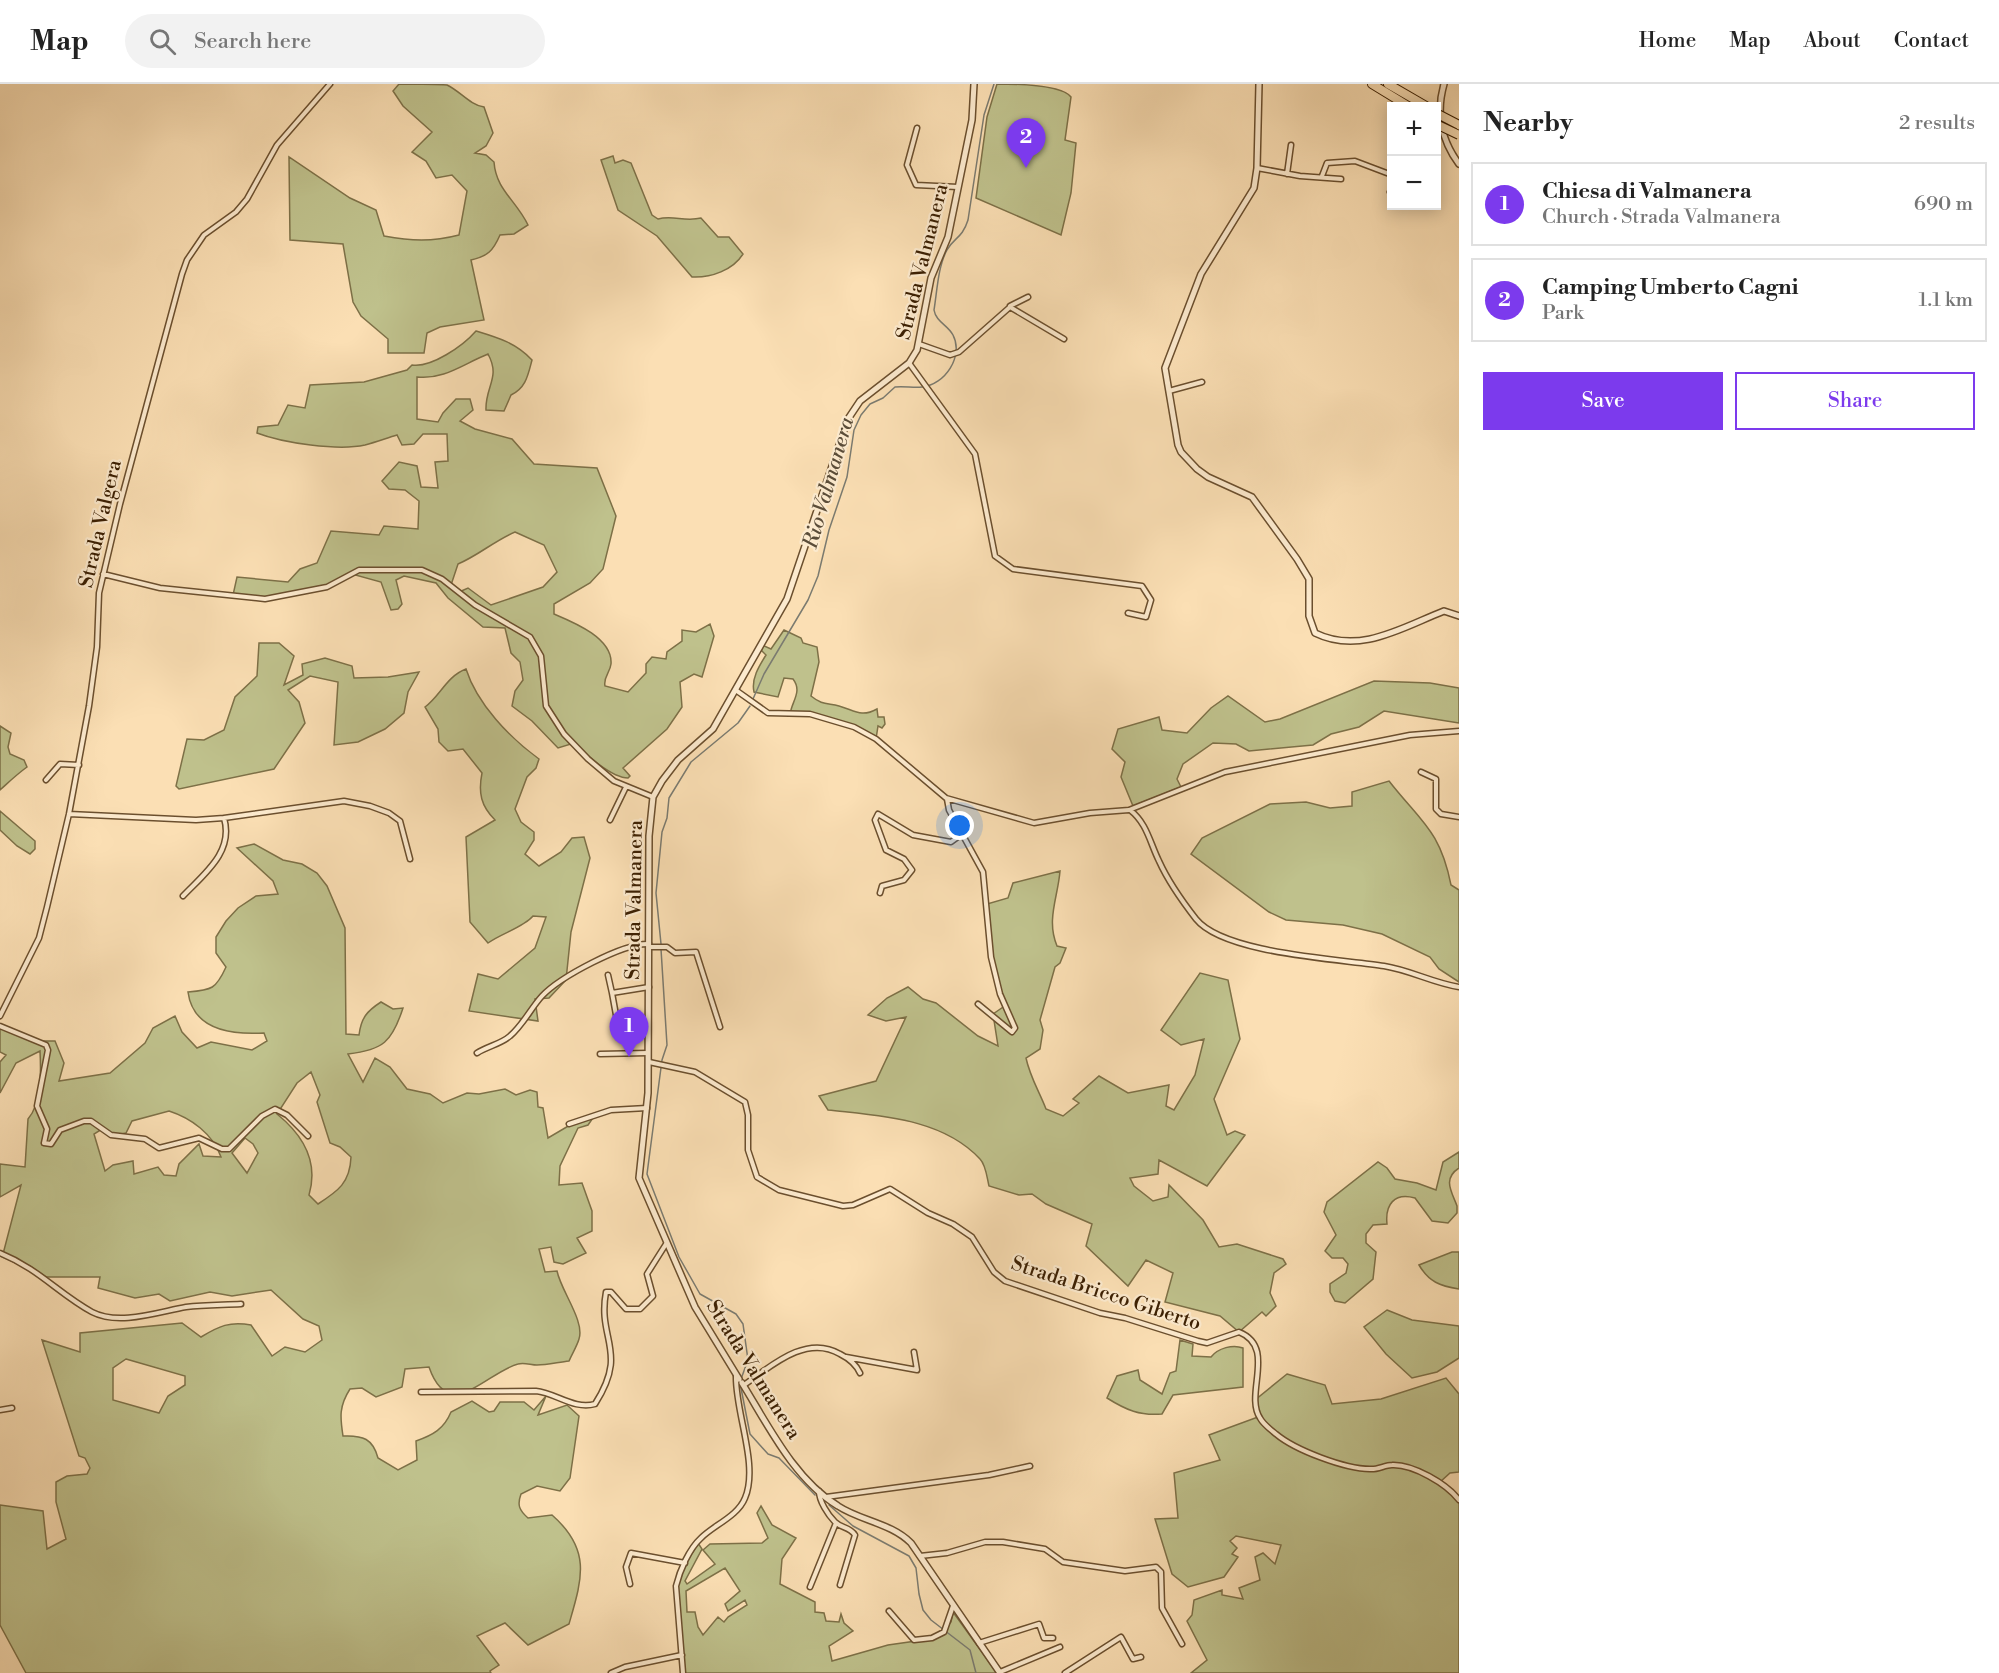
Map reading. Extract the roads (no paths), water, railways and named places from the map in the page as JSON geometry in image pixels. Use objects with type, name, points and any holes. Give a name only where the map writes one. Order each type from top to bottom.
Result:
[{"type":"highway","points":[[1372,84],[1387,87],[1418,102]]},
{"type":"highway","points":[[1387,87],[1404,102]]},
{"type":"highway","points":[[1441,113],[1459,125]]},
{"type":"highway","points":[[1441,128],[1459,135]]},
{"type":"street","name":"Strada Valgera","points":[[0,1016],[39,938],[79,765],[94,672],[99,592],[170,316],[187,260],[204,234],[236,212],[247,199],[277,145],[330,84]]},
{"type":"street","name":"Strada Valmanera","points":[[974,84],[972,120],[948,237],[936,260],[931,278],[919,344],[909,363],[860,401],[848,419],[791,589],[737,691],[713,729],[678,760],[654,797],[649,836],[649,1062],[647,1108],[639,1178],[695,1307],[788,1456],[826,1497],[854,1515],[896,1531],[911,1543],[1000,1672]]},
{"type":"street","points":[[1259,84],[1257,168],[1254,188],[1201,274],[1165,368],[1181,452],[1208,477],[1252,497],[1309,579],[1309,616],[1315,633],[1337,639],[1364,641],[1394,634],[1444,611],[1459,616]]},
{"type":"street","points":[[1440,102],[1444,84]]},
{"type":"street","points":[[917,128],[906,165],[916,185],[958,187]]},
{"type":"street","points":[[1441,131],[1459,164]]},
{"type":"street","points":[[1287,174],[1291,145]]},
{"type":"street","points":[[1322,176],[1327,163],[1355,161],[1387,174]]},
{"type":"street","points":[[1257,168],[1287,174],[1341,179]]},
{"type":"street","points":[[919,344],[955,354],[1010,307],[1028,297]]},
{"type":"street","points":[[1010,307],[1064,339]]},
{"type":"street","points":[[909,363],[975,454],[995,555],[1013,569],[1142,586],[1151,600],[1146,617],[1128,613]]},
{"type":"street","points":[[1169,391],[1202,382]]},
{"type":"street","points":[[103,574],[159,588],[265,599],[327,587],[360,570],[422,570],[442,579],[475,604],[530,637],[541,656],[549,712],[588,759],[614,781],[654,797]]},
{"type":"street","points":[[737,691],[755,705],[774,715],[810,714],[854,726],[876,739],[946,798],[1034,823],[1090,813],[1129,810],[1225,772],[1410,735],[1459,732]]},
{"type":"street","points":[[46,780],[60,764],[79,765]]},
{"type":"street","points":[[1420,772],[1436,779],[1436,809],[1441,814],[1459,817]]},
{"type":"street","points":[[610,820],[626,787]]},
{"type":"street","points":[[946,798],[949,810],[983,872],[991,957],[1000,994],[1016,1028],[1012,1032],[978,1004]]},
{"type":"street","points":[[69,814],[196,820],[344,801],[389,813],[400,821],[410,858]]},
{"type":"street","points":[[1129,810],[1142,822],[1159,863],[1177,892],[1198,921],[1209,929],[1266,951],[1386,966],[1438,984],[1459,987]]},
{"type":"street","points":[[880,893],[882,886],[904,880],[912,870],[904,859],[884,846],[875,820],[878,814],[913,835],[951,842],[962,834]]},
{"type":"street","points":[[183,896],[223,852],[227,829],[224,818]]},
{"type":"street","points":[[477,1053],[511,1035],[544,995],[558,983],[618,951],[639,943],[661,946],[675,952],[696,952],[720,1027]]},
{"type":"street","points":[[608,975],[616,1015]]},
{"type":"street","points":[[612,993],[649,987]]},
{"type":"street","points":[[0,1026],[46,1045],[48,1050],[37,1106],[47,1129],[44,1143],[51,1144],[60,1130],[84,1121],[91,1121],[111,1136],[145,1139],[159,1148],[199,1138],[222,1149],[229,1149],[262,1116],[275,1109],[287,1115],[308,1136]]},
{"type":"street","points":[[600,1054],[649,1053]]},
{"type":"street","name":"Strada Bricco Giberto","points":[[649,1062],[695,1072],[745,1102],[748,1115],[748,1150],[757,1177],[779,1190],[843,1206],[853,1205],[890,1189],[928,1214],[953,1224],[972,1237],[994,1272],[1005,1281],[1207,1343],[1239,1332],[1246,1334],[1252,1339],[1257,1350],[1259,1382],[1255,1400],[1259,1417],[1277,1435],[1319,1456],[1356,1468],[1372,1470],[1393,1465],[1420,1472],[1438,1480],[1459,1500]]},
{"type":"street","points":[[569,1124],[615,1109],[647,1108]]},
{"type":"street","points":[[420,1392],[536,1391],[546,1392],[575,1404],[594,1404],[606,1387],[612,1363],[604,1307],[606,1292],[611,1292],[626,1309],[639,1309],[652,1296],[647,1274],[666,1244]]},
{"type":"street","points":[[0,1253],[30,1267],[93,1312],[111,1318],[159,1314],[185,1308],[241,1304]]},
{"type":"street","points":[[683,1673],[676,1586],[685,1563],[700,1539],[739,1509],[746,1498],[747,1445],[736,1395],[740,1381],[805,1348],[829,1347],[845,1357],[860,1373]]},
{"type":"street","points":[[845,1357],[883,1361],[907,1370],[917,1370],[914,1352]]},
{"type":"street","points":[[0,1410],[12,1408]]},
{"type":"street","points":[[826,1497],[989,1475],[1030,1466]]},
{"type":"street","points":[[819,1491],[820,1500],[836,1523],[852,1530],[855,1535],[840,1585]]},
{"type":"street","points":[[810,1587],[836,1523]]},
{"type":"street","points":[[919,1556],[947,1553],[985,1542],[1003,1542],[1045,1550],[1063,1562],[1086,1566],[1137,1571],[1156,1568],[1161,1572],[1162,1608],[1182,1644]]},
{"type":"street","points":[[630,1584],[626,1567],[631,1553],[685,1563]]},
{"type":"street","points":[[889,1611],[914,1640],[932,1638],[944,1630],[953,1606]]},
{"type":"street","points":[[979,1643],[1039,1624],[1044,1638],[1053,1638]]},
{"type":"street","points":[[1065,1673],[1121,1636],[1133,1659],[1142,1658]]},
{"type":"street","points":[[1000,1672],[1060,1647]]},
{"type":"street","points":[[611,1673],[625,1667],[682,1655]]},
{"type":"waterway","name":"Rio Valmanera","points":[[753,699],[764,674],[808,600],[818,576],[829,530],[847,477],[854,430],[861,415],[870,404],[883,398],[895,387],[922,387],[938,381],[945,375],[954,360],[956,343],[953,335],[937,318],[934,310],[937,287],[944,256],[963,231],[968,220],[984,115],[994,84]]},
{"type":"waterway","name":"Rio Valmanera","points":[[661,944],[656,893],[662,832],[667,818],[669,798],[691,762],[738,723],[750,706]]},
{"type":"waterway","name":"Rio Valmanera","points":[[661,949],[667,1045],[662,1060],[647,1174],[679,1257],[700,1294],[736,1314],[743,1324],[748,1360],[741,1379]]},
{"type":"waterway","points":[[0,1256],[18,1264]]},
{"type":"waterway","name":"Rio Valmanera","points":[[740,1383],[750,1434],[768,1454],[779,1458],[815,1495]]},
{"type":"waterway","name":"Rio Valmanera","points":[[829,1505],[853,1526],[909,1556],[916,1568],[923,1610],[931,1620],[970,1650],[976,1673]]},
{"type":"place","name":"Camping Umberto Cagni","points":[[1026,168]]},
{"type":"place","name":"Chiesa di Valmanera","points":[[629,1057]]}]
